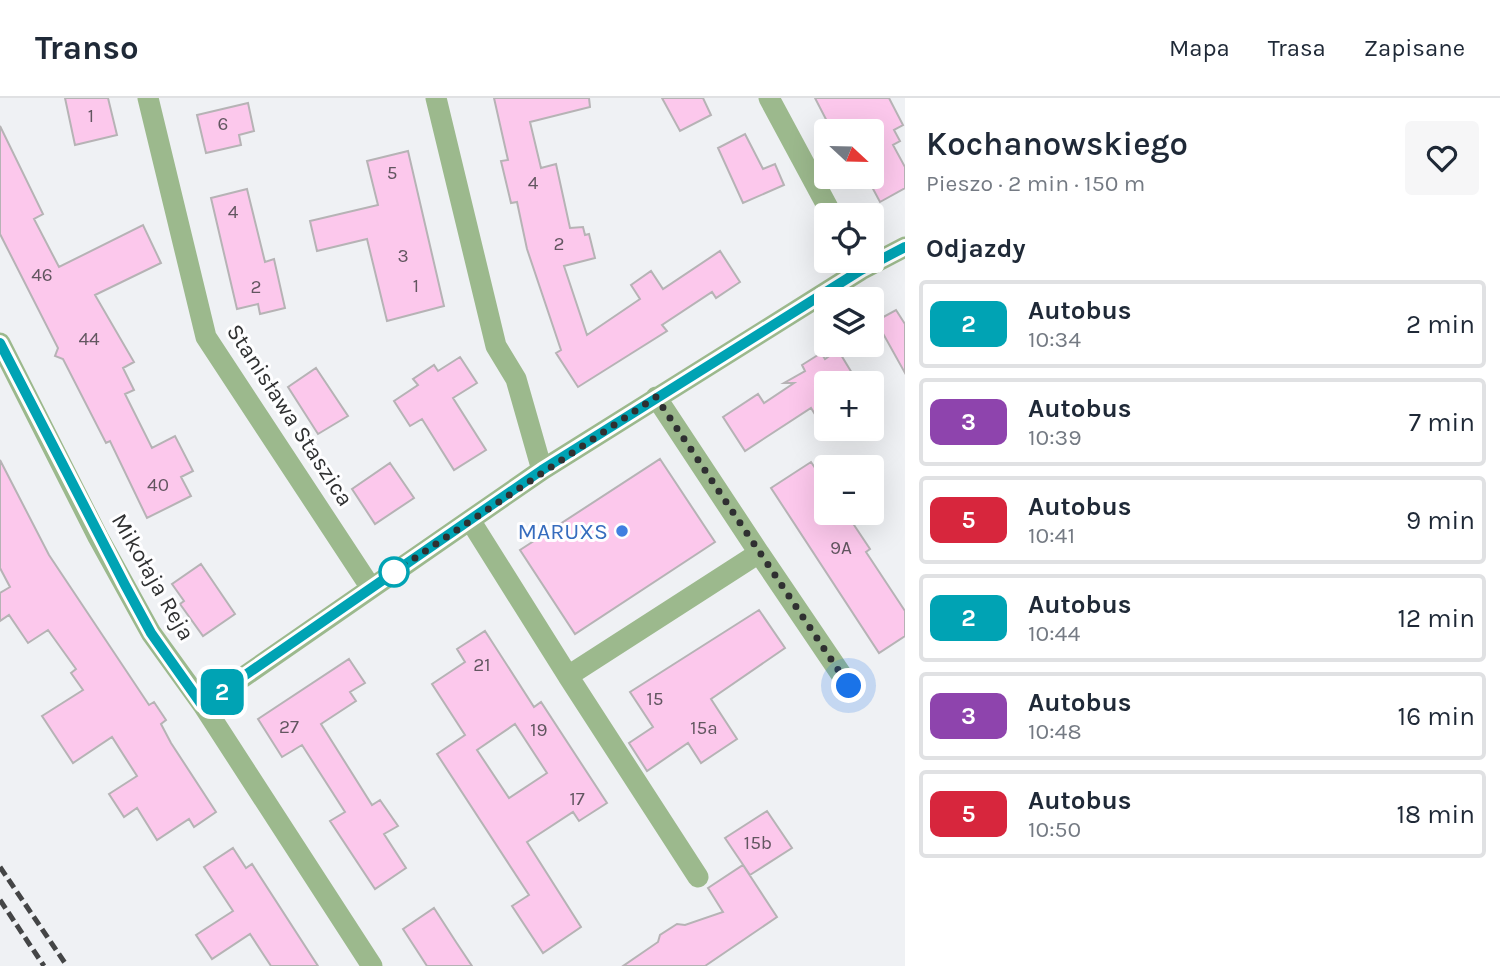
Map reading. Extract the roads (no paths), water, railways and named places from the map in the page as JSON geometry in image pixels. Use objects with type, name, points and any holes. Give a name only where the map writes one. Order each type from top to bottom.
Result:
[{"type":"street","name":"Stanisława Staszica","points":[[148,98],[206,337],[371,588]]},
{"type":"street","points":[[436,98],[496,346],[516,379],[542,470]]},
{"type":"street","points":[[769,98],[826,203]]},
{"type":"street","points":[[884,256],[905,247]]},
{"type":"street","points":[[202,705],[542,470],[848,273]]},
{"type":"street","name":"Mikołaja Reja","points":[[0,343],[151,633],[202,705],[372,966]]},
{"type":"street","points":[[656,397],[849,686]]},
{"type":"street","points":[[470,520],[698,877]]},
{"type":"street","points":[[568,676],[758,553]]},
{"type":"railway","points":[[0,867],[67,966]]},
{"type":"railway","points":[[0,900],[44,966]]},
{"type":"place","name":"MARUXS","points":[[622,531]]}]
